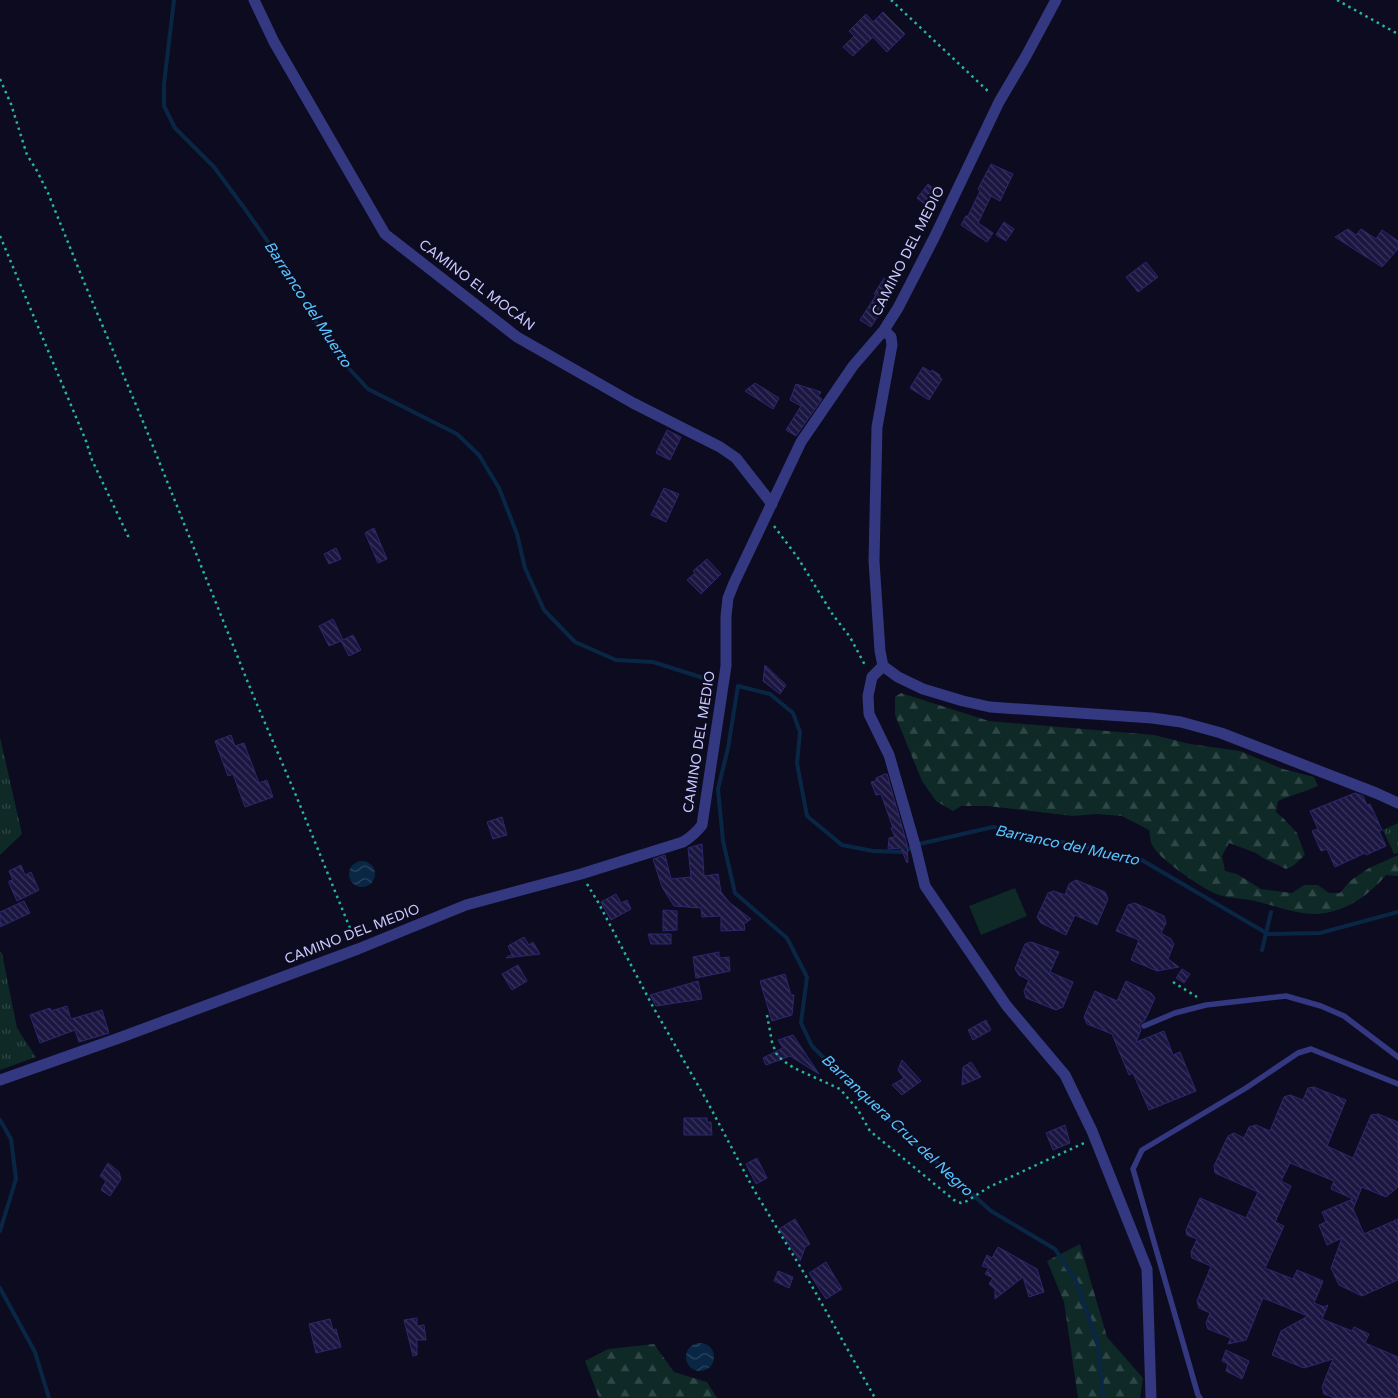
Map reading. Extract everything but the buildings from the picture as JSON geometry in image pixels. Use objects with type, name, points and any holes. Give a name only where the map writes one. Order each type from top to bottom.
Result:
[{"type":"street","name":"CAMINO EL MOCÁN","points":[[254,0],[274,42],[385,234],[517,337],[633,403],[720,447],[736,458],[772,504]]},
{"type":"street","name":"CAMINO DEL MEDIO","points":[[0,1080],[358,949],[466,905],[580,874],[683,842],[692,837],[702,825],[726,666],[728,598],[734,583],[801,442],[853,366],[884,330],[898,308],[935,236],[999,102],[1056,0]]},
{"type":"street","points":[[884,330],[890,337],[892,345],[878,427],[874,561],[880,651],[884,666],[898,677],[923,689],[990,707],[1152,718],[1181,722],[1221,733],[1398,803]]},
{"type":"street","points":[[884,666],[872,677],[868,696],[869,714],[889,755],[925,886],[1006,1005],[1065,1075],[1095,1139],[1147,1269],[1152,1398]]},
{"type":"lane","points":[[1144,1026],[1175,1013],[1206,1005],[1286,996],[1321,1006],[1344,1016],[1398,1057]]},
{"type":"lane","points":[[1200,1398],[1133,1169],[1142,1150],[1246,1088],[1298,1053],[1311,1049],[1398,1084]]},
{"type":"path","points":[[891,0],[999,102]]},
{"type":"path","points":[[1337,0],[1398,34]]},
{"type":"path","points":[[0,79],[11,104],[27,155],[48,193],[358,949]]},
{"type":"path","points":[[0,236],[86,441],[92,460],[129,538]]},
{"type":"path","points":[[766,516],[798,558],[833,615],[850,637],[872,677]]},
{"type":"path","points":[[580,874],[598,902],[652,1005],[707,1101],[754,1190],[813,1288],[875,1398]]},
{"type":"path","points":[[1173,982],[1203,1000],[1206,1005]]},
{"type":"path","points":[[767,1016],[772,1042],[782,1060],[794,1068],[840,1090],[858,1110],[870,1131],[954,1200],[961,1203],[989,1187],[1095,1139]]},
{"type":"green space","points":[[901,693],[989,721],[1154,735],[1190,744],[1240,751],[1283,769],[1314,777],[1318,786],[1278,801],[1276,812],[1297,833],[1305,855],[1293,866],[1286,869],[1256,853],[1229,843],[1222,856],[1225,871],[1237,874],[1261,889],[1292,893],[1304,885],[1318,885],[1329,893],[1340,893],[1350,881],[1369,868],[1398,855],[1398,876],[1386,875],[1367,894],[1344,908],[1318,914],[1301,913],[1254,901],[1219,895],[1208,890],[1180,872],[1156,851],[1150,840],[1149,830],[1122,816],[1096,814],[1073,816],[987,806],[961,806],[953,811],[936,801],[922,781],[895,715],[895,697]]},
{"type":"green space","points":[[0,737],[22,834],[0,855]]},
{"type":"green space","points":[[1398,823],[1398,853],[1394,854],[1383,830]]},
{"type":"green space","points":[[1015,888],[1027,916],[981,935],[969,906]]},
{"type":"green space","points":[[0,951],[2,953],[17,1028],[36,1057],[0,1070]]},
{"type":"green space","points":[[1080,1244],[1107,1337],[1143,1378],[1140,1398],[1078,1398],[1064,1302],[1047,1261]]},
{"type":"green space","points":[[654,1344],[674,1372],[707,1382],[717,1398],[599,1398],[585,1361],[608,1349]]},
{"type":"water","points":[[362,861],[371,865],[375,874],[371,883],[362,887],[353,883],[349,874],[353,865]]},
{"type":"water","points":[[700,1343],[710,1347],[714,1357],[710,1367],[700,1371],[690,1367],[686,1357],[690,1347]]},
{"type":"waterway","name":"Barranco del Muerto","points":[[174,0],[164,84],[164,106],[175,128],[214,167],[287,269],[317,324],[343,362],[368,389],[457,434],[479,455],[499,488],[517,534],[525,568],[544,610],[575,642],[616,660],[653,662],[713,681]]},
{"type":"waterway","name":"Barranquera Cruz del Negro","points":[[1103,1398],[1098,1345],[1077,1283],[1055,1249],[991,1211],[859,1093],[812,1046],[801,1023],[807,977],[787,938],[735,893],[723,841],[718,789],[728,748],[738,686],[770,694],[793,713],[800,732],[797,763],[807,816],[842,845],[873,851],[905,852],[915,845],[993,827],[1140,859],[1268,934],[1320,933],[1398,912]]},
{"type":"waterway","name":"Barranco del Muerto","points":[[1262,950],[1271,912]]},
{"type":"waterway","points":[[0,1120],[11,1139],[16,1179],[0,1231]]},
{"type":"waterway","points":[[0,1288],[35,1352],[49,1398]]}]
